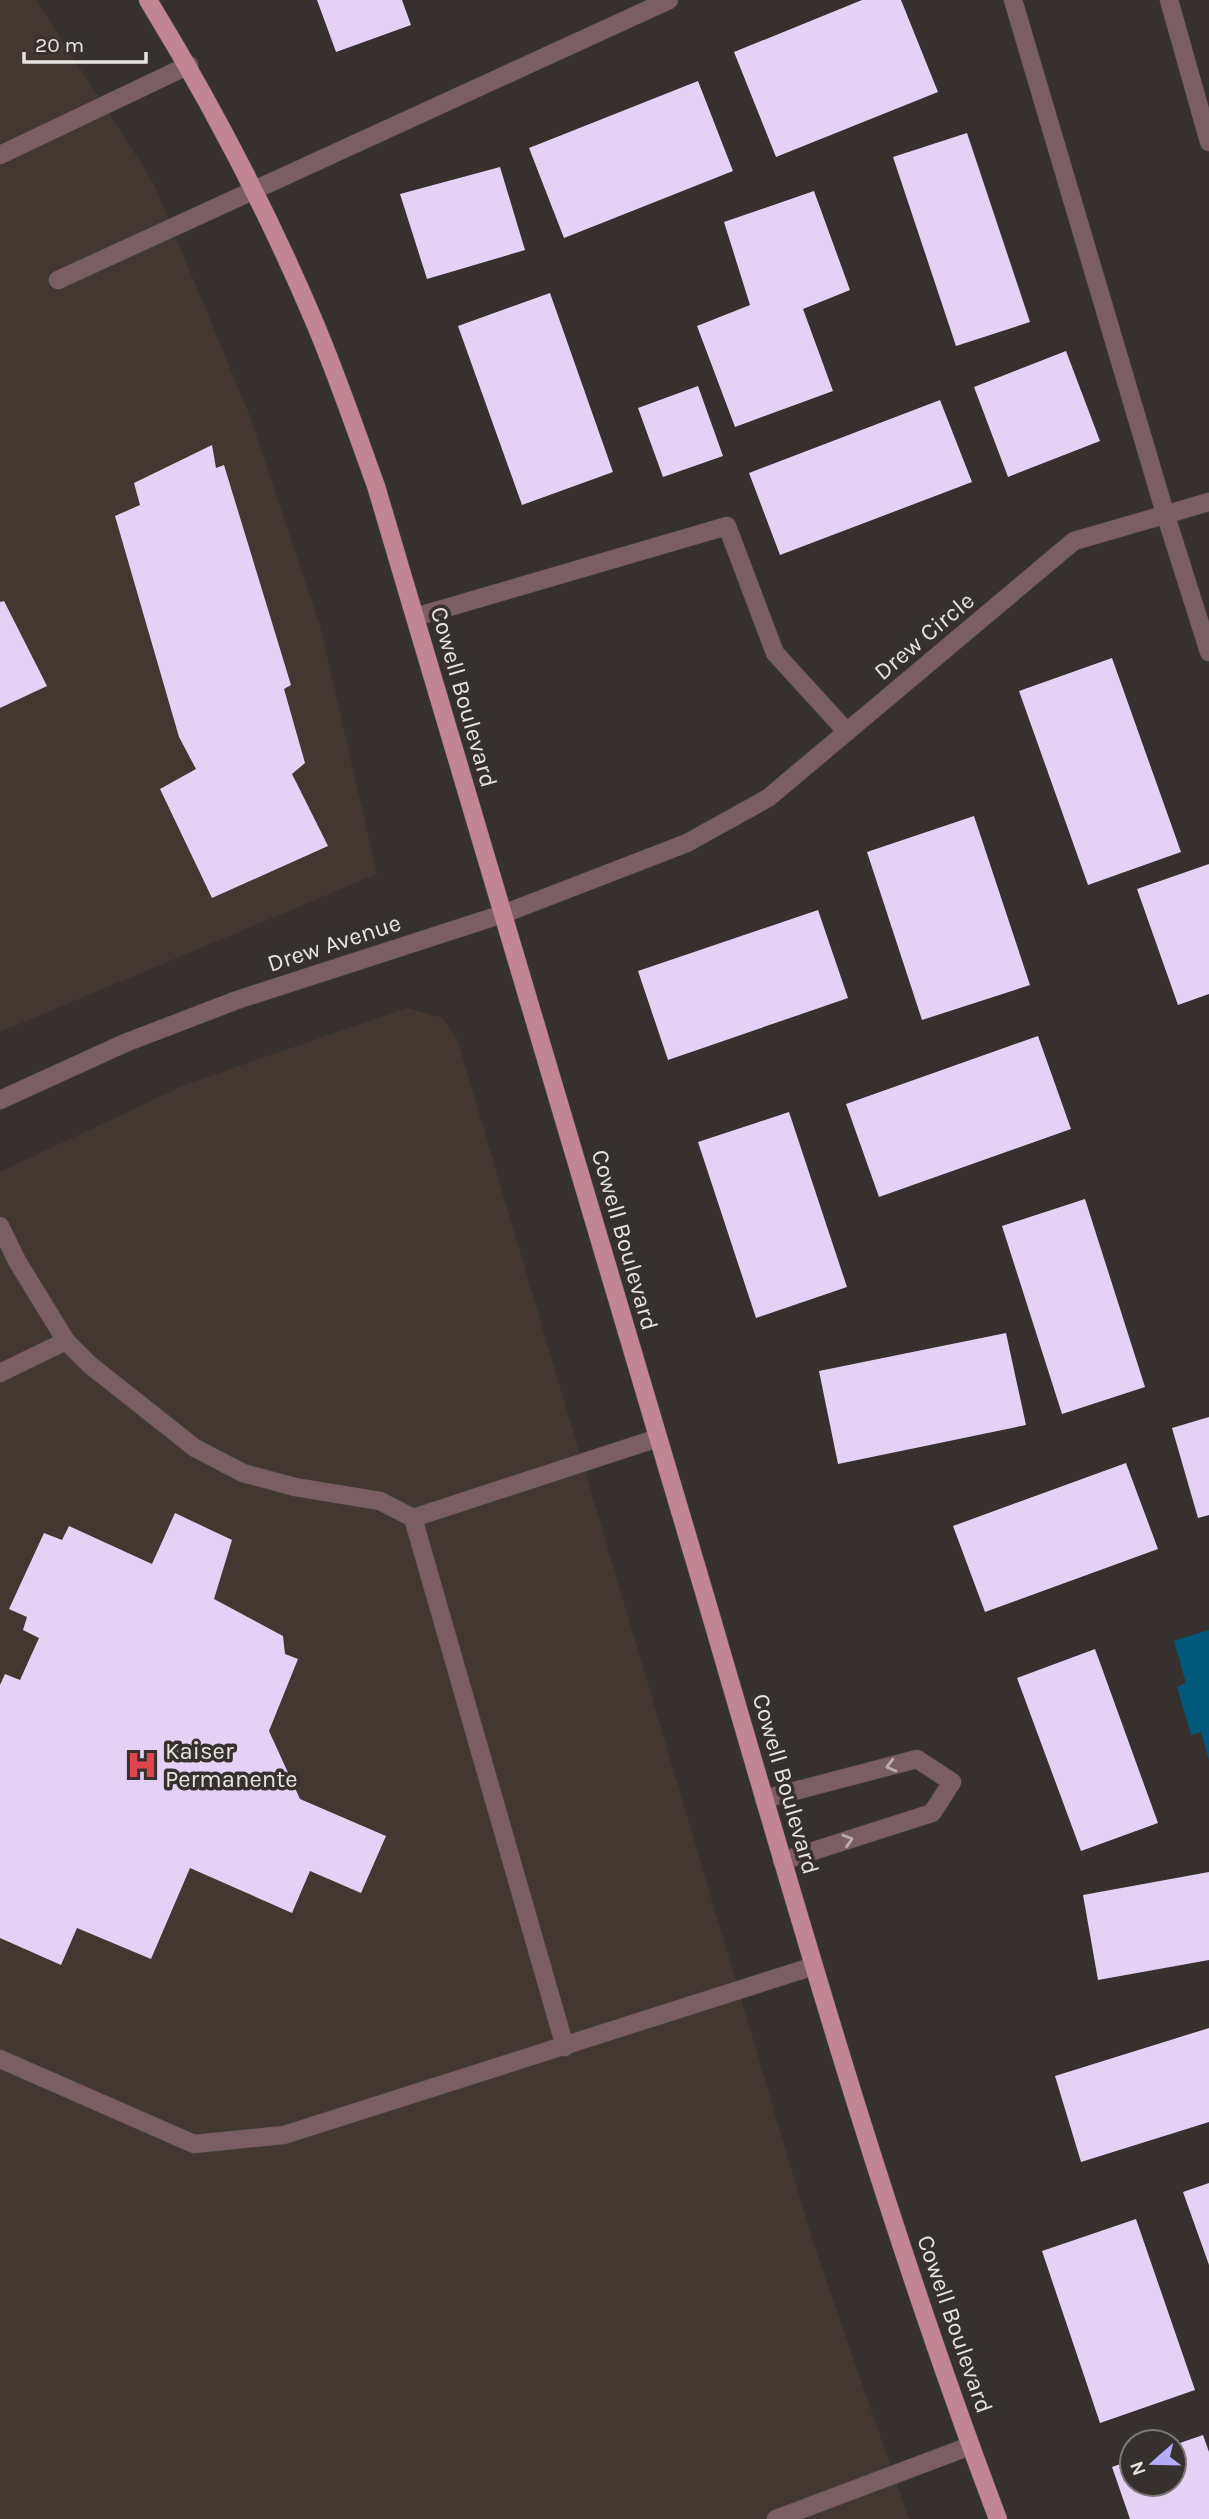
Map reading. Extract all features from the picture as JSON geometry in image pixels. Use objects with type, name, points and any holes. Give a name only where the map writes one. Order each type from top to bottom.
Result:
[{"type":"main road","name":"Cowell Boulevard","points":[[148,0],[221,124],[254,191],[314,322],[376,486],[814,1966],[891,2213],[970,2446],[998,2519]]},
{"type":"street","points":[[58,280],[669,0]]},
{"type":"street","points":[[1013,0],[1209,653]]},
{"type":"street","points":[[1169,0],[1209,142]]},
{"type":"street","points":[[0,155],[188,65]]},
{"type":"street","name":"Drew Circle","points":[[687,843],[768,799],[1074,541],[1209,502]]},
{"type":"street","points":[[415,617],[727,526],[775,653],[847,732]]},
{"type":"street","name":"Drew Avenue","points":[[0,1100],[125,1043],[237,1000],[503,914],[687,843]]},
{"type":"street","points":[[0,1226],[17,1261],[66,1341],[90,1365],[195,1448],[243,1473],[295,1487],[380,1501],[413,1518],[658,1438]]},
{"type":"street","points":[[0,1373],[66,1341]]},
{"type":"street","points":[[413,1518],[565,2047]]},
{"type":"street","points":[[764,1799],[917,1759],[952,1782],[932,1814],[782,1860]]},
{"type":"street","points":[[0,2059],[194,2144],[284,2136],[814,1966]]},
{"type":"street","points":[[776,2519],[970,2446]]},
{"type":"shaded area","points":[[0,0],[36,0],[153,182],[249,414],[320,626],[377,874],[0,1032]]},
{"type":"shaded area","points":[[407,1008],[442,1018],[457,1039],[813,2242],[909,2519],[0,2519],[0,1172],[187,1084]]},
{"type":"water","points":[[1209,1630],[1209,1760],[1201,1732],[1191,1735],[1177,1687],[1186,1683],[1174,1641]]},
{"type":"building","points":[[317,0],[402,0],[411,25],[336,52]]},
{"type":"building","points":[[862,0],[901,0],[938,92],[776,157],[734,52]]},
{"type":"building","points":[[698,81],[733,171],[564,238],[529,148]]},
{"type":"building","points":[[967,133],[1030,322],[956,346],[893,157]]},
{"type":"building","points":[[500,167],[525,250],[427,279],[400,194]]},
{"type":"building","points":[[814,191],[850,290],[803,309],[833,391],[735,427],[697,326],[750,305],[724,222]]},
{"type":"building","points":[[550,293],[613,472],[522,505],[458,326]]},
{"type":"building","points":[[1066,351],[1100,441],[1008,477],[974,387]]},
{"type":"building","points":[[698,386],[723,456],[663,477],[638,408]]},
{"type":"building","points":[[940,400],[972,482],[780,555],[749,473]]},
{"type":"building","points":[[212,445],[216,468],[224,465],[291,685],[284,689],[305,763],[292,774],[328,846],[212,898],[160,789],[196,769],[179,737],[115,516],[140,505],[134,483]]},
{"type":"building","points":[[4,601],[47,686],[0,708],[0,602]]},
{"type":"building","points":[[1112,658],[1181,852],[1088,885],[1019,691]]},
{"type":"building","points":[[974,816],[1030,985],[922,1020],[867,852]]},
{"type":"building","points":[[1209,864],[1209,994],[1178,1005],[1137,889]]},
{"type":"building","points":[[818,910],[848,998],[668,1060],[638,971]]},
{"type":"building","points":[[1038,1036],[1071,1129],[879,1197],[846,1104]]},
{"type":"building","points":[[789,1112],[847,1287],[756,1318],[698,1142]]},
{"type":"building","points":[[1085,1199],[1145,1387],[1062,1414],[1002,1226]]},
{"type":"building","points":[[1006,1333],[1026,1425],[838,1464],[819,1371]]},
{"type":"building","points":[[1209,1417],[1209,1515],[1198,1518],[1172,1428]]},
{"type":"building","points":[[1126,1463],[1158,1549],[985,1612],[953,1526]]},
{"type":"building","name":"Kaiser Permanente","points":[[175,1513],[232,1540],[214,1599],[283,1636],[285,1654],[298,1659],[269,1731],[300,1799],[386,1836],[361,1893],[310,1871],[292,1913],[190,1868],[151,1959],[77,1928],[61,1965],[0,1938],[0,1685],[5,1674],[20,1680],[39,1638],[23,1630],[27,1617],[9,1609],[44,1533],[62,1540],[69,1526],[152,1564]]},
{"type":"building","points":[[1095,1649],[1158,1823],[1081,1851],[1017,1678]]},
{"type":"building","points":[[1209,1872],[1209,1960],[1098,1980],[1083,1895]]},
{"type":"building","points":[[1209,2028],[1209,2122],[1081,2162],[1055,2076]]},
{"type":"building","points":[[1209,2183],[1209,2265],[1183,2192]]},
{"type":"building","points":[[1136,2219],[1195,2390],[1100,2423],[1042,2251]]},
{"type":"building","points":[[1203,2435],[1209,2452],[1209,2519],[1130,2519],[1123,2498],[1188,2498],[1188,2440]]},
{"type":"building","points":[[1118,2465],[1118,2484],[1112,2467]]},
{"type":"place","name":"Kaiser Permanente","points":[[142,1765]]}]
